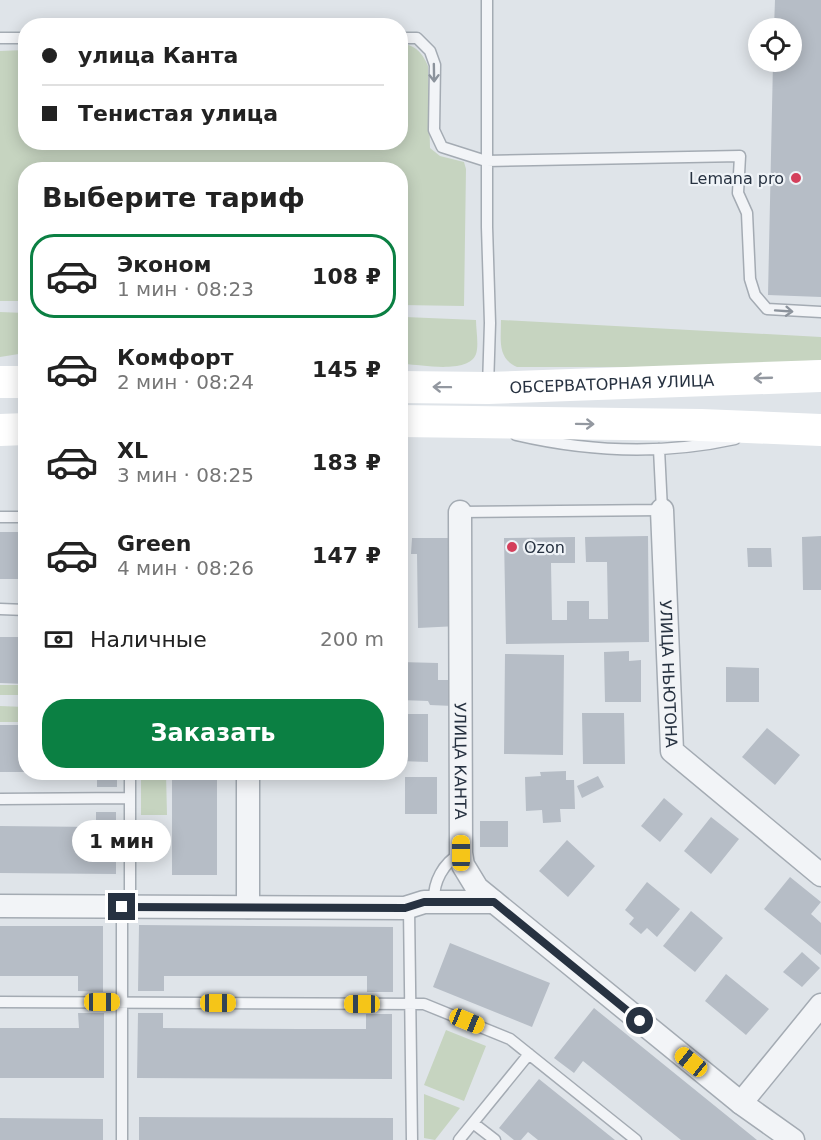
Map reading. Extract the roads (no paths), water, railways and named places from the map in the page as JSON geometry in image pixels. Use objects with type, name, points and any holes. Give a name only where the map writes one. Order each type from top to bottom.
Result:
[{"type":"main road","name":"ОБСЕРВАТОРНАЯ УЛИЦА","points":[[408,387],[488,388],[821,376]]},
{"type":"main road","points":[[0,382],[18,382]]},
{"type":"main road","points":[[408,422],[821,430]]},
{"type":"main road","points":[[0,430],[18,429]]},
{"type":"street","name":"УЛИЦА НЬЮТОНА","points":[[662,510],[672,752],[821,875]]},
{"type":"street","name":"УЛИЦА КАНТА","points":[[460,512],[461,853],[469,878],[494,902],[741,1103],[794,1140]]},
{"type":"street","points":[[248,780],[248,907]]},
{"type":"street","points":[[0,906],[409,908],[420,903],[434,902],[494,902]]},
{"type":"street","points":[[741,1103],[821,1005]]},
{"type":"lane","points":[[487,0],[486,161],[490,323],[488,388]]},
{"type":"lane","points":[[0,38],[18,38]]},
{"type":"lane","points":[[408,38],[417,38],[430,51],[435,65],[434,130],[442,147],[486,161],[740,156],[738,193],[747,213],[750,279],[754,295],[767,309],[821,312]]},
{"type":"lane","points":[[460,422],[543,442],[615,450],[695,448],[780,429]]},
{"type":"lane","points":[[460,512],[662,510],[659,449]]},
{"type":"lane","points":[[0,517],[18,517]]},
{"type":"lane","points":[[0,609],[18,610]]},
{"type":"lane","points":[[122,1140],[122,1002],[130,780]]},
{"type":"lane","points":[[0,799],[130,798]]},
{"type":"lane","points":[[434,902],[435,884],[448,862],[461,853]]},
{"type":"lane","points":[[409,908],[412,1140]]},
{"type":"lane","points":[[0,1002],[424,1004],[510,1039],[636,1140]]},
{"type":"lane","points":[[459,1140],[529,1054]]},
{"type":"lane","points":[[473,1123],[495,1140]]},
{"type":"place","name":"Lemana pro","points":[[796,178]]},
{"type":"place","name":"Ozon","points":[[512,547]]}]
